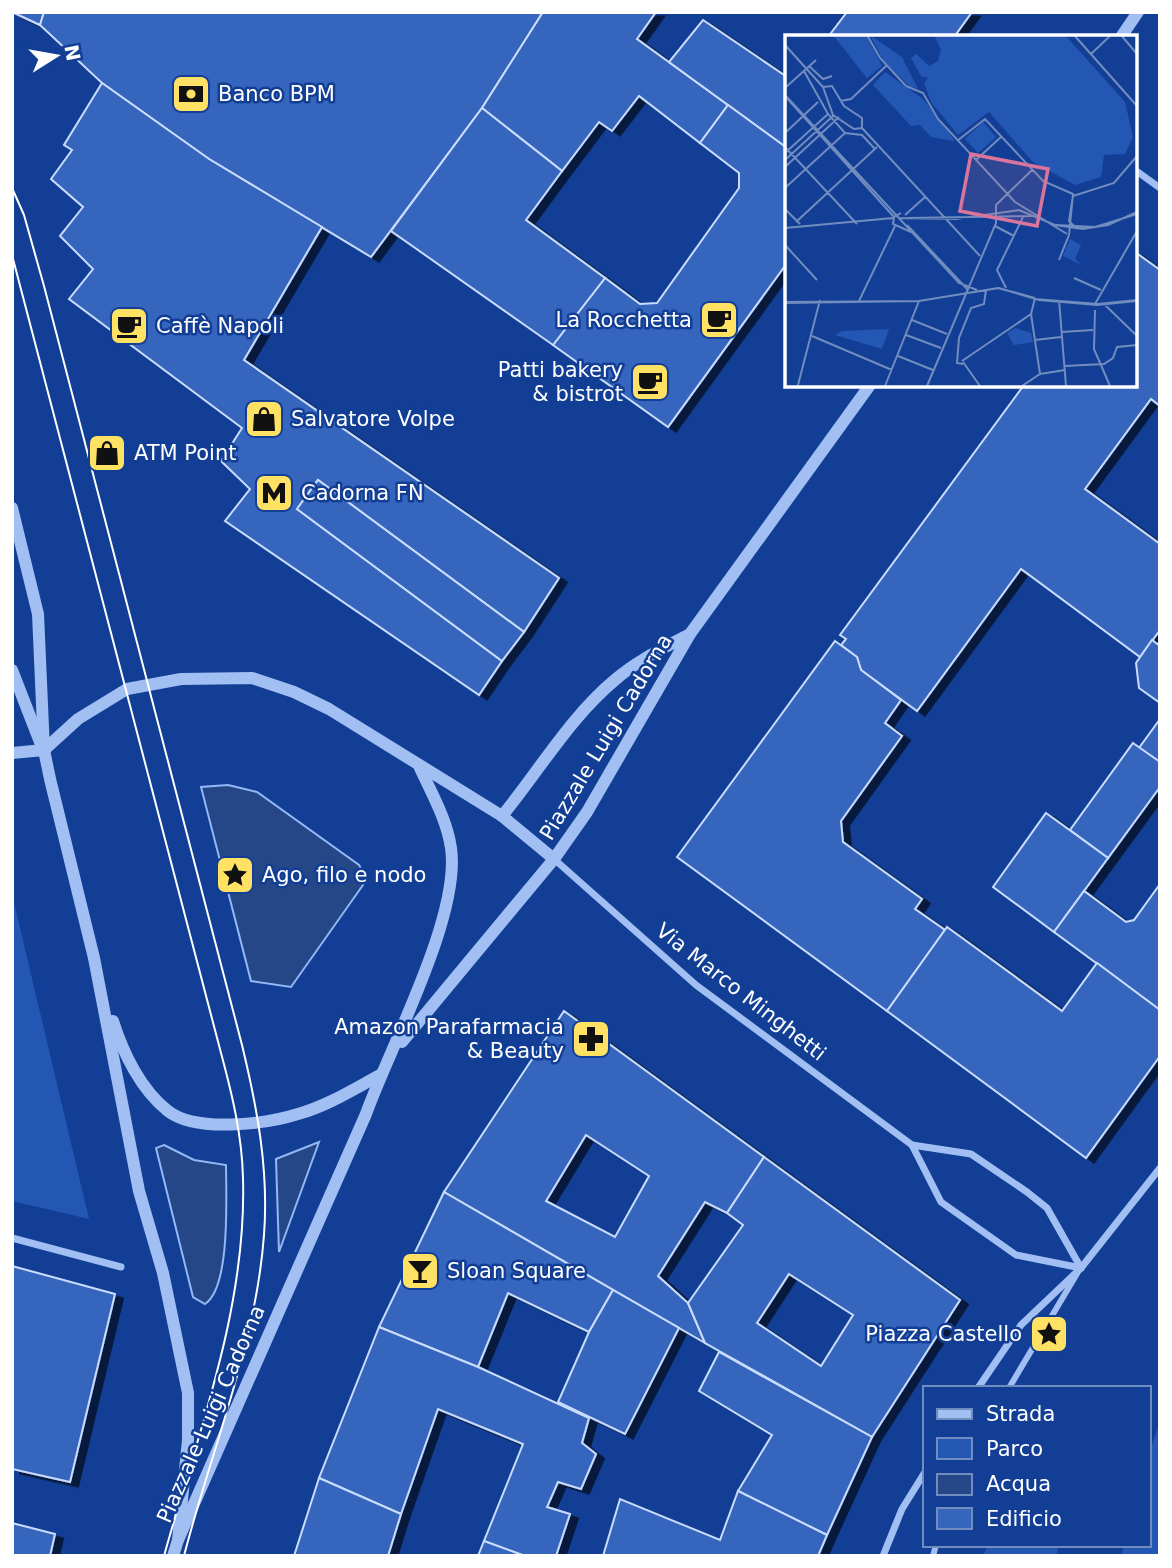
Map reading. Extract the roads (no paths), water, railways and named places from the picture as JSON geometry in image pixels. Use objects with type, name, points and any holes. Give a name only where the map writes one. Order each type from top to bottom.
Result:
[{"type":"street","points":[[1122,35],[1138,12]]},
{"type":"street","points":[[1137,171],[1160,188]]},
{"type":"street","name":"Piazzale Luigi Cadorna","points":[[178,1540],[366,1114],[380,1075],[395,1050],[554,859],[587,812],[690,634],[869,387]]},
{"type":"street","name":"Piazzale Luigi Cadorna","points":[[12,508],[38,614],[44,750]]},
{"type":"street","name":"Piazzale Luigi Cadorna","points":[[502,817],[585,709],[615,680],[645,657],[690,634]]},
{"type":"street","name":"Piazzale Luigi Cadorna","points":[[12,670],[44,750],[94,957],[139,1191],[163,1273],[188,1393],[188,1440],[178,1540]]},
{"type":"street","name":"Piazzale Luigi Cadorna","points":[[44,750],[78,719],[127,689],[181,679],[252,678],[294,692],[329,709],[502,817],[554,859]]},
{"type":"street","points":[[12,754],[44,750]]},
{"type":"street","name":"Piazzale Luigi Cadorna","points":[[395,1050],[444,915],[450,881],[451,849],[442,815],[420,768]]},
{"type":"street","name":"Via Marco Minghetti","points":[[554,859],[696,985],[912,1145],[941,1202],[1016,1255],[1081,1268]]},
{"type":"street","name":"Piazzale Luigi Cadorna","points":[[94,957],[118,1037],[142,1084],[169,1112],[185,1120],[237,1124],[299,1114],[380,1075]]},
{"type":"street","name":"Via Marco Minghetti","points":[[912,1145],[971,1154],[1027,1192],[1047,1208],[1081,1268]]},
{"type":"street","points":[[1010,1386],[1081,1268],[1160,1168]]},
{"type":"street","points":[[12,1238],[121,1267]]},
{"type":"street","points":[[979,1386],[1021,1325],[1081,1268]]},
{"type":"street","points":[[884,1556],[902,1509],[923,1475]]},
{"type":"street","points":[[173,1556],[178,1540]]},
{"type":"water","points":[[228,785],[257,792],[359,865],[364,874],[363,885],[291,987],[251,981],[201,787]]},
{"type":"water","points":[[319,1142],[279,1252],[276,1159]]},
{"type":"water","points":[[164,1145],[194,1160],[226,1165],[223,1260],[213,1294],[205,1304],[193,1297],[156,1148]]},
{"type":"tram line","points":[[12,188],[24,215],[44,286],[242,1045],[260,1139],[265,1187],[264,1235],[252,1317],[184,1556]]},
{"type":"tram line","points":[[12,255],[225,1068],[241,1146],[242,1226],[229,1322],[164,1556]]},
{"type":"place","name":"Banco BPM","points":[[191,94]]},
{"type":"place","name":"La Rocchetta","points":[[719,320]]},
{"type":"place","name":"Caffè Napoli","points":[[129,326]]},
{"type":"place","name":"Patti bakery & bistrot","points":[[650,382]]},
{"type":"place","name":"Salvatore Volpe","points":[[264,419]]},
{"type":"place","name":"ATM Point","points":[[107,453]]},
{"type":"place","name":"Cadorna FN","points":[[274,493]]},
{"type":"place","name":"Ago, filo e nodo","points":[[235,875]]},
{"type":"place","name":"Amazon Parafarmacia & Beauty","points":[[591,1039]]},
{"type":"place","name":"Sloan Square","points":[[420,1271]]},
{"type":"place","name":"Piazza Castello","points":[[1049,1334]]}]
